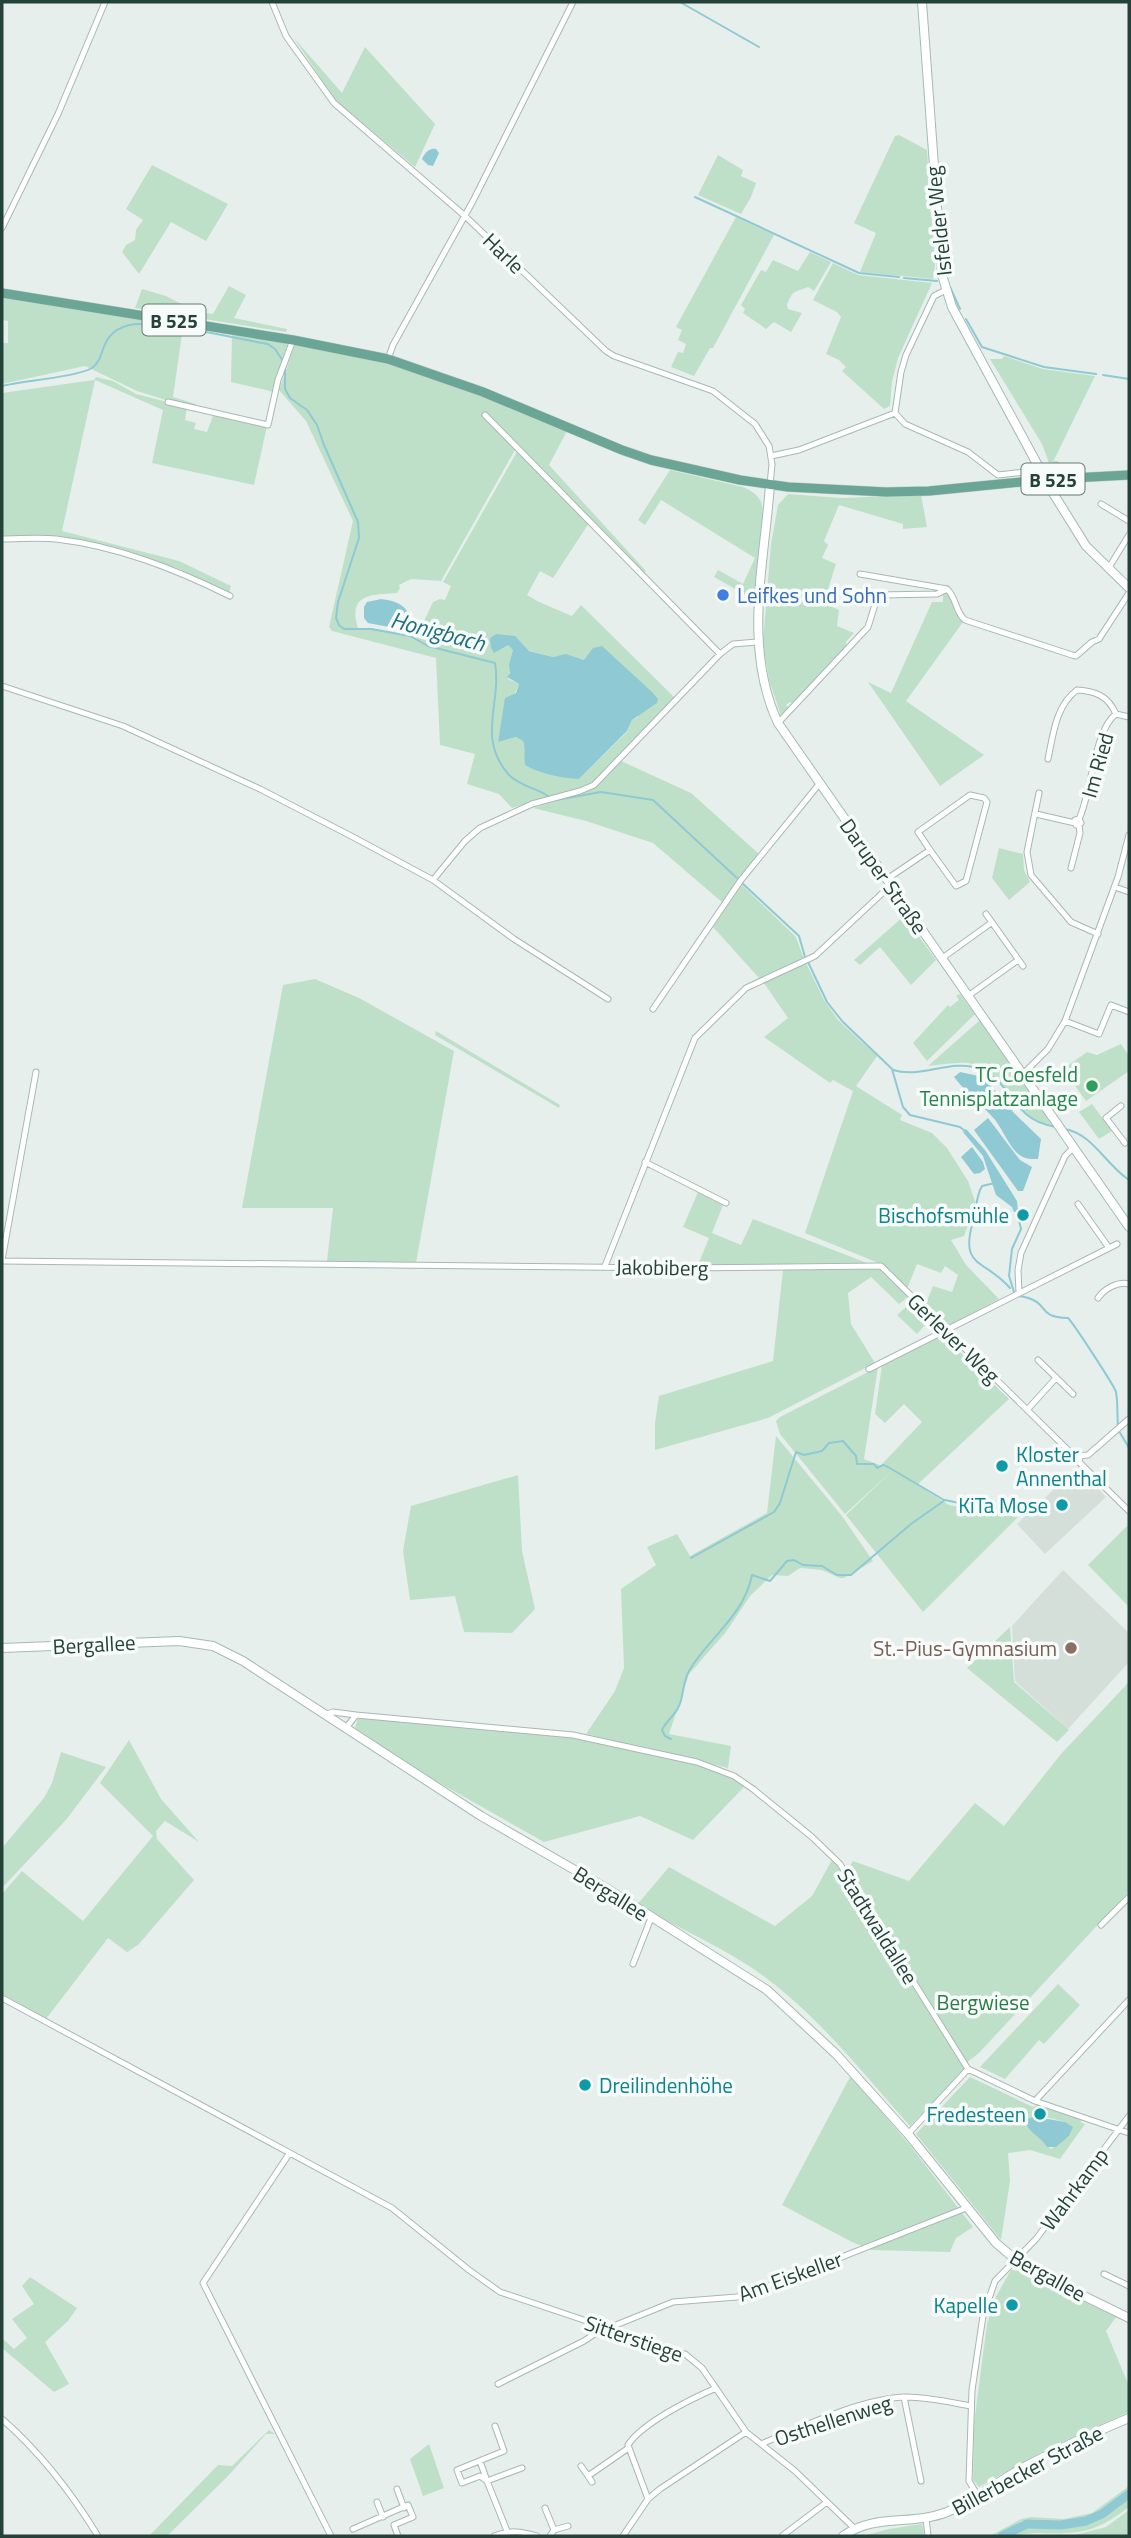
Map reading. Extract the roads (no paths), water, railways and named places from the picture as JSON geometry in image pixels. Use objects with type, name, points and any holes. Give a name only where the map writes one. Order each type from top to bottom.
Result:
[{"type":"main road","name":"B 525","points":[[2,293],[293,340],[388,359],[483,392],[651,460],[705,474],[770,485],[843,491],[929,491],[1052,479],[1129,475]]},
{"type":"street","points":[[2,228],[58,114],[105,2]]},
{"type":"street","name":"Harle","points":[[272,2],[286,37],[334,103],[465,216],[606,351],[713,391],[755,425],[765,438],[771,456],[770,485]]},
{"type":"street","points":[[388,359],[393,345],[465,216],[573,2]]},
{"type":"street","name":"Isfelder Weg","points":[[922,2],[934,193],[942,275],[946,290],[968,340],[1075,532],[1129,591]]},
{"type":"street","points":[[895,414],[906,355],[934,296],[946,290]]},
{"type":"street","points":[[169,402],[268,425],[293,340]]},
{"type":"street","points":[[771,456],[799,450],[895,414]]},
{"type":"street","points":[[895,414],[905,424],[968,452],[998,475],[1052,469],[1056,465]]},
{"type":"street","points":[[485,415],[720,654]]},
{"type":"street","name":"Daruper Straße","points":[[770,485],[757,642],[765,689],[778,723],[1129,1227]]},
{"type":"street","points":[[1101,504],[1129,521]]},
{"type":"street","points":[[1108,569],[1129,535]]},
{"type":"street","points":[[2,538],[55,539],[116,552],[175,569],[230,596]]},
{"type":"street","points":[[860,574],[947,589],[953,594],[960,616],[965,620],[1076,656],[1099,639],[1129,591]]},
{"type":"street","points":[[778,723],[867,628],[878,594],[937,594],[947,589]]},
{"type":"street","points":[[433,880],[465,841],[480,828],[547,800],[580,792],[594,785],[720,654],[733,644],[757,642]]},
{"type":"street","points":[[2,685],[123,726],[260,789],[433,880],[514,939],[608,999]]},
{"type":"street","name":"Im Ried","points":[[1048,760],[1060,709],[1065,700],[1077,690],[1090,691],[1110,700],[1116,714]]},
{"type":"street","name":"Im Ried","points":[[1116,714],[1129,717]]},
{"type":"street","name":"Im Ried","points":[[1071,868],[1080,833],[1078,822],[1087,802],[1096,753],[1111,718],[1116,714]]},
{"type":"street","points":[[653,1009],[740,882],[820,783]]},
{"type":"street","points":[[1039,793],[1027,852],[1028,869],[1034,881],[1071,922],[1098,934]]},
{"type":"street","points":[[970,795],[984,798],[987,802],[966,881],[956,886],[930,850],[918,832],[970,795]]},
{"type":"street","name":"Im Ried","points":[[1036,814],[1078,822]]},
{"type":"street","points":[[1023,1074],[1048,1049],[1065,1021],[1115,887],[1129,835]]},
{"type":"street","name":"Jakobiberg","points":[[881,1266],[604,1266],[695,1038],[746,988],[815,956],[889,882],[930,850]]},
{"type":"street","points":[[1115,887],[1129,892]]},
{"type":"street","points":[[986,914],[1023,966]]},
{"type":"street","points":[[941,959],[992,923]]},
{"type":"street","points":[[968,996],[1018,960]]},
{"type":"street","points":[[1065,1021],[1099,1034],[1111,1005],[1129,1012]]},
{"type":"street","points":[[36,1072],[2,1260],[604,1266]]},
{"type":"street","points":[[1121,1106],[1106,1118],[1125,1143]]},
{"type":"street","points":[[1016,1293],[1021,1253],[1065,1156],[1074,1147]]},
{"type":"street","points":[[645,1162],[726,1203]]},
{"type":"street","points":[[1078,1204],[1109,1248]]},
{"type":"street","points":[[869,1369],[1117,1244]]},
{"type":"street","name":"Gerlever Weg","points":[[881,1266],[1071,1453],[1080,1457],[1079,1462],[1129,1511]]},
{"type":"street","points":[[1098,1298],[1103,1291],[1123,1283],[1129,1284]]},
{"type":"street","points":[[1038,1360],[1073,1394]]},
{"type":"street","points":[[1027,1410],[1056,1378]]},
{"type":"street","points":[[1080,1457],[1088,1455],[1129,1419]]},
{"type":"street","name":"Bergallee","points":[[2,1648],[168,1641],[201,1643],[233,1655],[490,1821],[710,1952],[767,1990],[817,2034],[908,2134],[988,2235],[1016,2260],[1129,2318]]},
{"type":"street","name":"Stadtwaldallee","points":[[326,1714],[573,1735],[697,1762],[734,1776],[803,1829],[840,1864],[968,2069]]},
{"type":"street","points":[[346,1728],[356,1715]]},
{"type":"street","points":[[1101,1925],[1129,1897]]},
{"type":"street","points":[[633,1964],[651,1918]]},
{"type":"street","name":"Sitterstiege","points":[[2,1998],[392,2208],[490,2287],[685,2354],[702,2368],[746,2431],[795,2471],[854,2528]]},
{"type":"street","points":[[1035,2101],[1129,2000]]},
{"type":"street","points":[[908,2134],[968,2069],[1035,2101],[1129,2133]]},
{"type":"street","name":"Wahrkamp","points":[[978,2496],[969,2481],[971,2406],[975,2363],[988,2299],[995,2281],[1037,2239],[1129,2116]]},
{"type":"street","points":[[289,2154],[203,2283],[331,2536]]},
{"type":"street","name":"Am Eiskeller","points":[[498,2384],[609,2328],[673,2302],[729,2298],[763,2288],[966,2208]]},
{"type":"street","points":[[1104,2274],[1129,2286]]},
{"type":"street","points":[[588,2476],[627,2449],[635,2437],[664,2416],[689,2400],[716,2388]]},
{"type":"street","name":"Osthellenweg","points":[[904,2397],[921,2481]]},
{"type":"street","name":"Osthellenweg","points":[[761,2444],[890,2398],[920,2398],[971,2406]]},
{"type":"street","name":"Billerbecker Straße","points":[[843,2536],[854,2528],[888,2519],[926,2518],[945,2513],[1020,2470],[1129,2418]]},
{"type":"street","points":[[2,2419],[24,2438],[70,2491],[99,2536]]},
{"type":"street","points":[[488,2482],[480,2476],[462,2483],[457,2470],[504,2451],[495,2426]]},
{"type":"street","name":"Osthellenweg","points":[[623,2536],[648,2499],[746,2431]]},
{"type":"street","points":[[627,2449],[648,2499]]},
{"type":"street","points":[[480,2461],[507,2531]]},
{"type":"street","points":[[581,2466],[592,2482]]},
{"type":"street","points":[[488,2482],[522,2468]]},
{"type":"street","points":[[397,2489],[404,2508]]},
{"type":"street","points":[[377,2502],[394,2525],[398,2536]]},
{"type":"street","points":[[782,2536],[827,2502]]},
{"type":"street","points":[[353,2529],[408,2505],[412,2517],[394,2525]]},
{"type":"street","points":[[545,2508],[552,2533],[568,2526]]},
{"type":"street","points":[[926,2518],[928,2536]]},
{"type":"street","points":[[494,2536],[507,2531],[537,2536]]},
{"type":"water","points":[[436,149],[439,153],[433,166],[428,165],[422,159],[428,151]]},
{"type":"water","points":[[381,599],[403,606],[410,620],[410,627],[400,629],[368,623],[364,618],[364,607],[367,602]]},
{"type":"water","points":[[496,634],[515,636],[529,651],[553,657],[566,654],[584,660],[593,648],[602,646],[652,692],[658,699],[657,703],[632,720],[627,731],[579,779],[551,775],[531,768],[525,765],[523,741],[516,737],[498,742],[505,698],[516,693],[519,684],[507,677],[513,650],[508,645],[494,653],[491,648],[490,638]]},
{"type":"water","points":[[960,1072],[983,1077],[1041,1139],[1038,1159],[1017,1153],[996,1121],[954,1077]]},
{"type":"water","points":[[988,1118],[1020,1160],[1032,1167],[1023,1191],[1018,1191],[974,1130]]},
{"type":"water","points":[[966,1129],[985,1150],[1017,1201],[1018,1212],[1014,1212],[1012,1207],[996,1195],[983,1156],[963,1132]]},
{"type":"water","points":[[972,1147],[983,1162],[985,1169],[980,1173],[974,1174],[961,1157]]},
{"type":"water","points":[[1029,2118],[1065,2122],[1073,2127],[1069,2136],[1056,2147],[1047,2147],[1026,2123]]},
{"type":"waterway","points":[[680,2],[759,47]]},
{"type":"waterway","points":[[695,197],[859,273],[899,277]]},
{"type":"waterway","points":[[904,278],[937,281]]},
{"type":"waterway","points":[[950,287],[960,309]]},
{"type":"waterway","points":[[966,319],[982,347],[1044,367],[1096,374]]},
{"type":"waterway","name":"Honigbach","points":[[2,386],[92,368],[97,364],[112,334],[129,325],[176,327],[268,344],[283,361]]},
{"type":"waterway","name":"Honigbach","points":[[285,366],[285,389],[290,398],[307,410],[317,425],[358,522],[359,538],[338,602],[336,618],[339,625],[344,629],[371,629],[410,636],[428,646],[495,663],[492,734],[499,761],[513,779],[548,796]]},
{"type":"waterway","points":[[1103,375],[1129,379]]},
{"type":"waterway","name":"Honigbach","points":[[556,800],[601,792],[653,800],[738,879]]},
{"type":"waterway","name":"Honigbach","points":[[742,883],[799,936],[805,957]]},
{"type":"waterway","name":"Honigbach","points":[[808,962],[827,1002],[842,1021],[892,1069],[903,1107],[910,1115],[960,1127],[965,1131]]},
{"type":"waterway","points":[[893,1070],[915,1072],[958,1066],[980,1069],[995,1078],[1029,1117],[1056,1127]]},
{"type":"waterway","points":[[1065,1129],[1084,1137],[1129,1180]]},
{"type":"waterway","name":"Honigbach","points":[[995,1183],[982,1186],[980,1190],[969,1246],[976,1261],[1010,1288]]},
{"type":"waterway","name":"Honigbach","points":[[1014,1292],[1009,1276],[1012,1249],[1021,1229],[1017,1211]]},
{"type":"waterway","name":"Honigbach","points":[[1019,1296],[1036,1301],[1048,1313],[1068,1318],[1072,1323],[1116,1392],[1118,1426]]},
{"type":"waterway","name":"Honigbach","points":[[1119,1431],[1129,1448]]},
{"type":"waterway","points":[[691,1558],[774,1512],[780,1503],[796,1452],[804,1455],[822,1451],[829,1443],[843,1441],[856,1456],[857,1464],[888,1467],[944,1500]]},
{"type":"waterway","points":[[671,1739],[665,1736],[662,1730],[680,1704],[689,1671],[734,1615],[748,1590],[752,1575],[770,1581],[787,1561],[794,1560],[803,1565],[822,1566],[837,1575],[851,1575],[911,1524],[945,1500],[1014,1515]]},
{"type":"waterway","points":[[1002,2536],[1027,2524],[1061,2525],[1086,2521],[1102,2514],[1129,2494]]},
{"type":"place","name":"Leifkes und Sohn","points":[[723,595]]},
{"type":"place","name":"TC Coesfeld Tennisplatzanlage","points":[[1092,1086]]},
{"type":"place","name":"Bischofsmühle","points":[[1023,1215]]},
{"type":"place","name":"Kloster Annenthal","points":[[1002,1466]]},
{"type":"place","name":"KiTa Mose","points":[[1062,1505]]},
{"type":"place","name":"St.-Pius-Gymnasium","points":[[1071,1648]]},
{"type":"place","name":"Dreilindenhöhe","points":[[585,2085]]},
{"type":"place","name":"Fredesteen","points":[[1040,2114]]},
{"type":"place","name":"Kapelle","points":[[1012,2305]]},
{"type":"park label","name":"Bergwiese","points":[[983,2002]]}]
